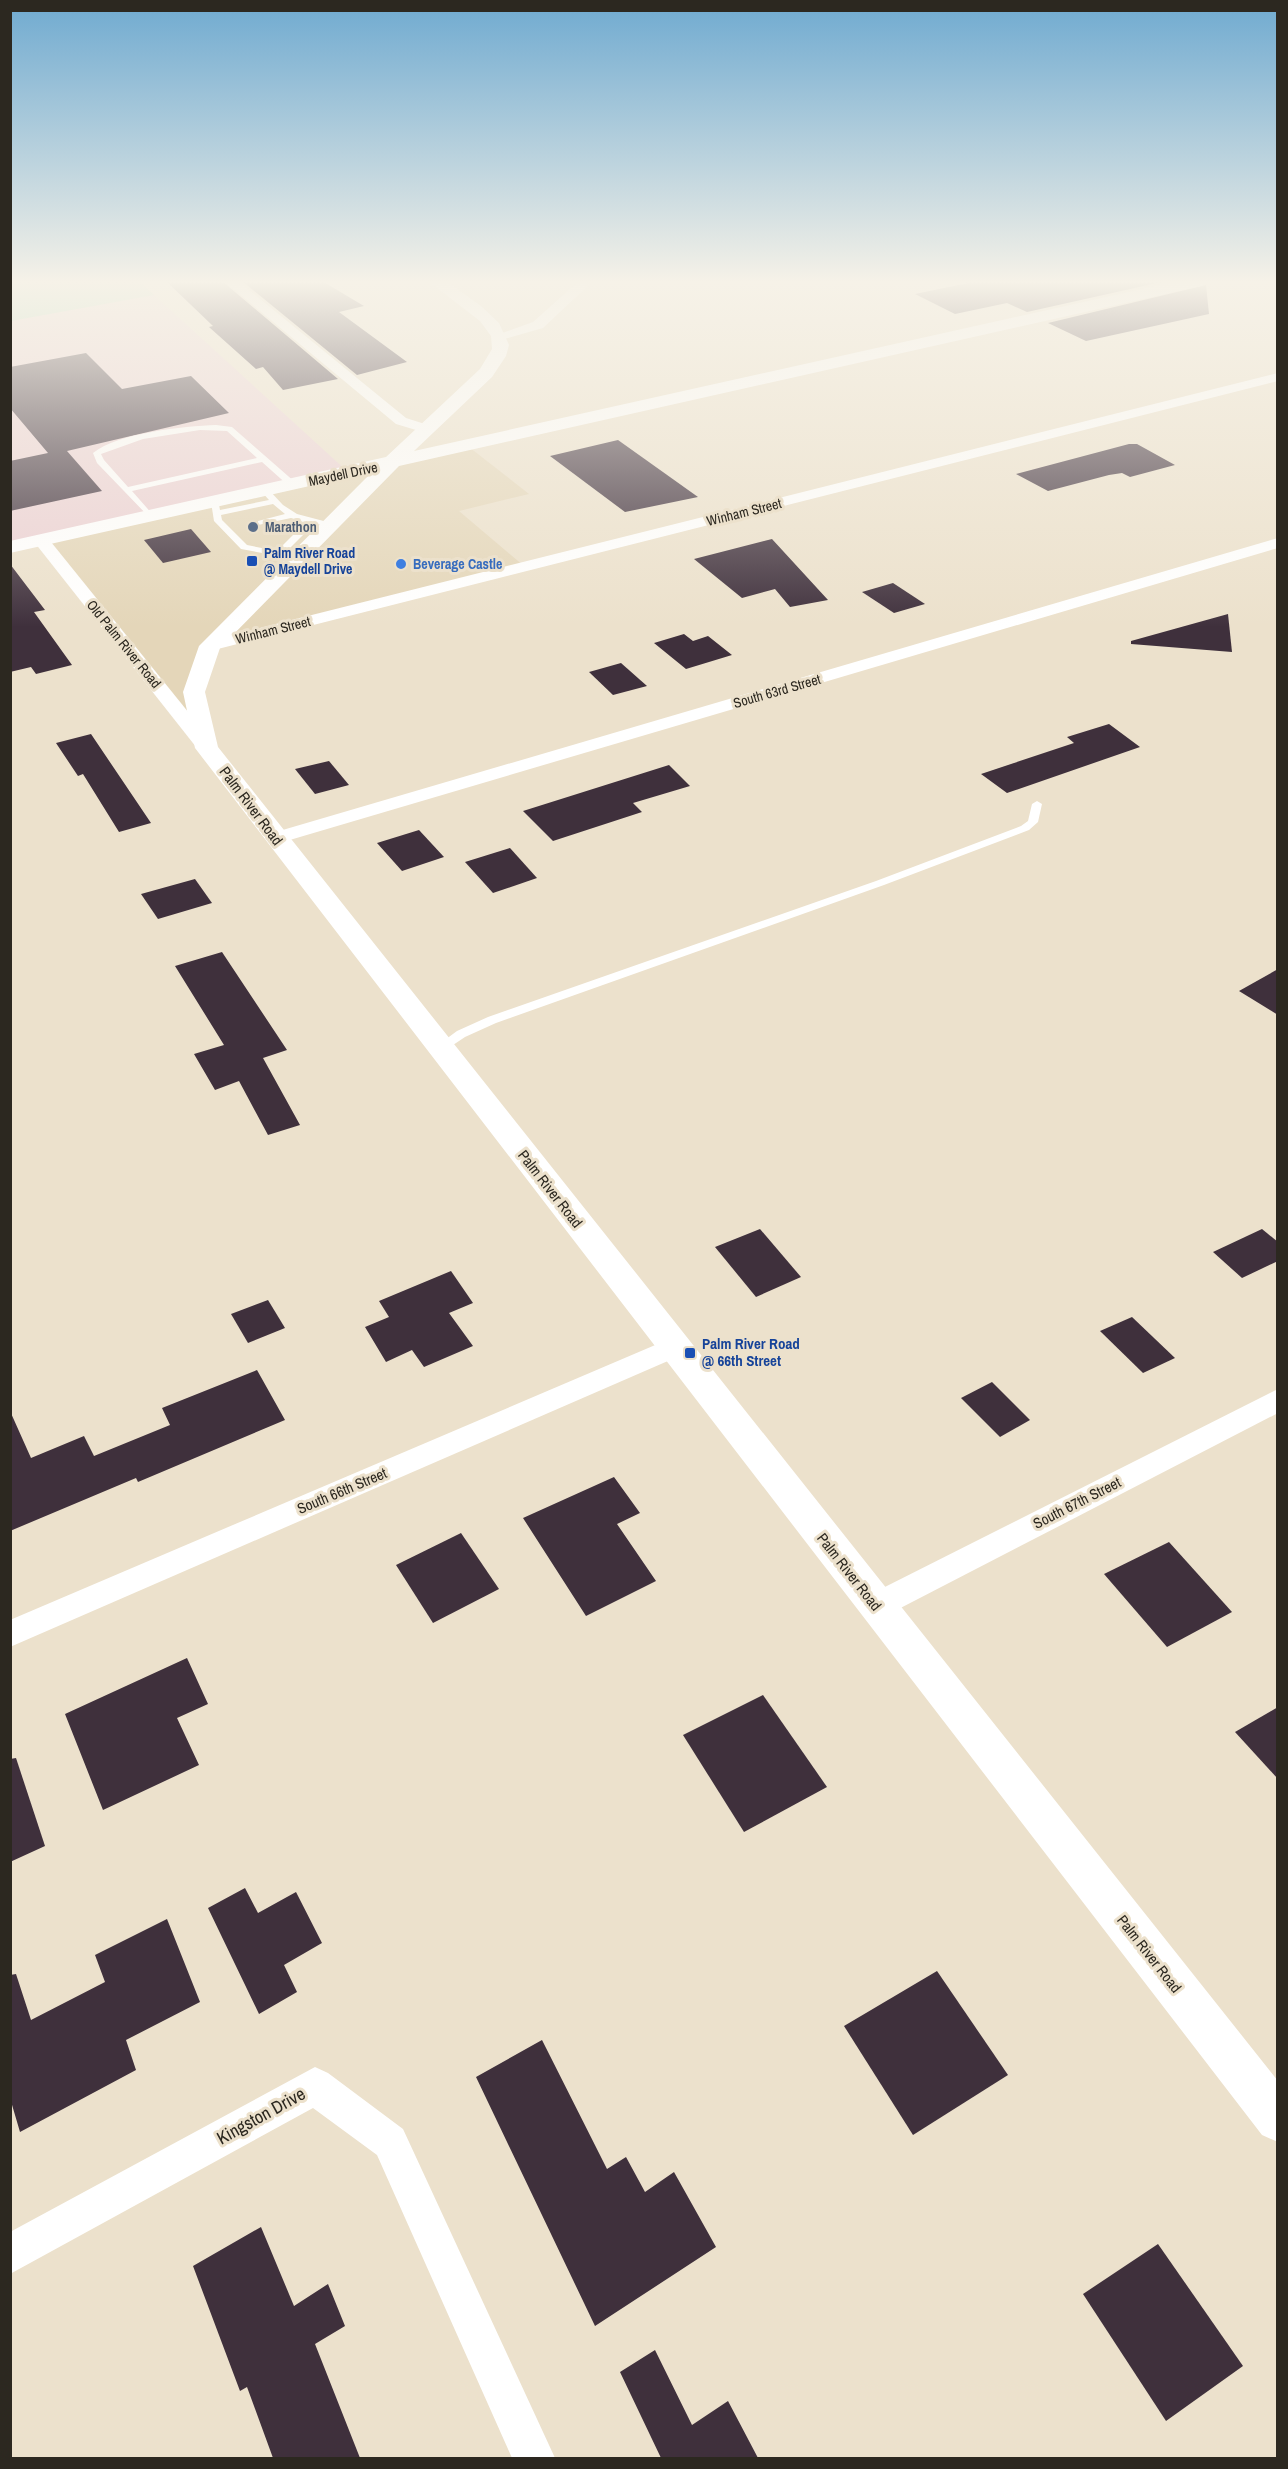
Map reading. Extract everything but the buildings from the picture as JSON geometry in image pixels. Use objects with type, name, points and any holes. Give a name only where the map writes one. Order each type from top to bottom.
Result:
[{"type":"street","points":[[372,396],[401,420],[426,429]]},
{"type":"street","name":"Palm River Road","points":[[461,396],[331,524],[288,556],[210,646],[194,692],[207,748],[1278,2118]]},
{"type":"street","name":"Maydell Drive","points":[[10,547],[150,516],[216,508],[270,496],[292,485],[690,396]]},
{"type":"street","name":"Winham Street","points":[[210,646],[1202,396]]},
{"type":"street","name":"Old Palm River Road","points":[[41,540],[207,748]]},
{"type":"street","name":"South 63rd Street","points":[[276,838],[1278,543]]},
{"type":"street","points":[[1256,549],[1278,561]]},
{"type":"street","name":"South 66th Street","points":[[10,1634],[674,1347]]},
{"type":"street","name":"South 67th Street","points":[[876,1606],[1278,1400]]},
{"type":"street","name":"Kingston Drive","points":[[10,2254],[315,2086],[390,2142],[534,2458]]},
{"type":"lane","points":[[150,516],[100,461],[98,453],[109,446],[174,432],[217,426],[229,429],[292,485]]},
{"type":"lane","points":[[126,490],[263,459]]},
{"type":"lane","points":[[270,496],[288,513],[300,520]]},
{"type":"lane","points":[[216,508],[218,521],[235,532],[244,547],[288,556],[311,522]]},
{"type":"lane","points":[[264,526],[288,513]]},
{"type":"lane","points":[[264,526],[300,520],[331,524]]},
{"type":"lane","points":[[264,526],[311,522]]},
{"type":"lane","points":[[440,1048],[461,1034],[492,1020],[879,883],[1025,828],[1033,822],[1037,804]]},
{"type":"shaded area","points":[[11,396],[265,396],[348,472],[11,547]]},
{"type":"shaded area","points":[[469,447],[529,494],[459,511],[524,566],[216,643],[392,464]]},
{"type":"shaded area","points":[[381,467],[215,638],[198,729],[42,540]]},
{"type":"place","name":"Marathon","points":[[253,527]]},
{"type":"place","name":"Palm River Road @ Maydell Drive","points":[[252,561]]},
{"type":"place","name":"Beverage Castle","points":[[401,564]]},
{"type":"place","name":"Palm River Road @ 66th Street","points":[[690,1353]]}]
